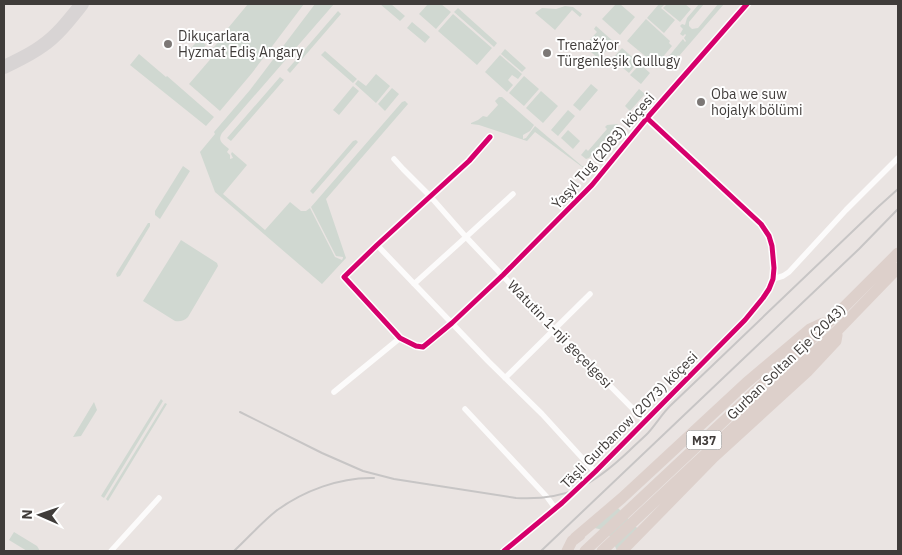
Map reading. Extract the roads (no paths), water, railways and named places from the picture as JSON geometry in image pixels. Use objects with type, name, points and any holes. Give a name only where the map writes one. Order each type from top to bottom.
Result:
[{"type":"highway","name":"Gurban Soltan Eje (2043)","points":[[585,551],[831,331],[833,318],[898,253]]},
{"type":"highway","name":"Gurban Soltan Eje (2043)","points":[[602,551],[898,268]]},
{"type":"highway","points":[[562,551],[622,498],[746,382],[810,329],[833,318]]},
{"type":"highway","points":[[622,551],[632,546],[714,457],[807,372],[836,341],[831,331]]},
{"type":"highway","points":[[571,543],[579,535],[588,533],[604,539],[610,551]]},
{"type":"street","name":"Ýaşyl Tug (2083) köçesi","points":[[400,338],[416,346],[423,347],[452,323],[503,275],[592,185],[647,118],[747,4]]},
{"type":"street","points":[[647,118],[761,224],[769,236],[772,246],[773,279],[789,272],[846,210],[898,158]]},
{"type":"street","points":[[334,392],[400,338],[344,277],[377,244],[469,161],[490,137]]},
{"type":"street","name":"Watutin 1-nji geçelgesi","points":[[394,159],[466,237],[646,421]]},
{"type":"street","points":[[414,284],[513,194]]},
{"type":"street","points":[[377,244],[542,414],[595,472]]},
{"type":"street","name":"Täşli Gurbanow (2073) köçesi","points":[[504,551],[595,472],[646,421],[745,320],[769,290],[773,279]]},
{"type":"street","points":[[505,378],[590,294]]},
{"type":"street","points":[[465,409],[548,497],[555,508]]},
{"type":"street","points":[[111,551],[158,498]]},
{"type":"railway","points":[[240,412],[322,453],[363,471],[394,479],[516,498],[550,497],[565,493],[591,482],[616,463],[648,433],[670,406],[898,189]]},
{"type":"railway","points":[[541,551],[859,249],[898,209]]},
{"type":"railway","points":[[234,551],[270,516],[298,497],[335,483],[361,478],[374,478]]},
{"type":"place","name":"Dikuçarlara Hyzmat Ediş Angary","points":[[168,44]]},
{"type":"place","name":"Trenažýor Türgenleşik Gullugy","points":[[547,53]]},
{"type":"place","name":"Oba we suw hojalyk bölümi","points":[[701,102]]}]
